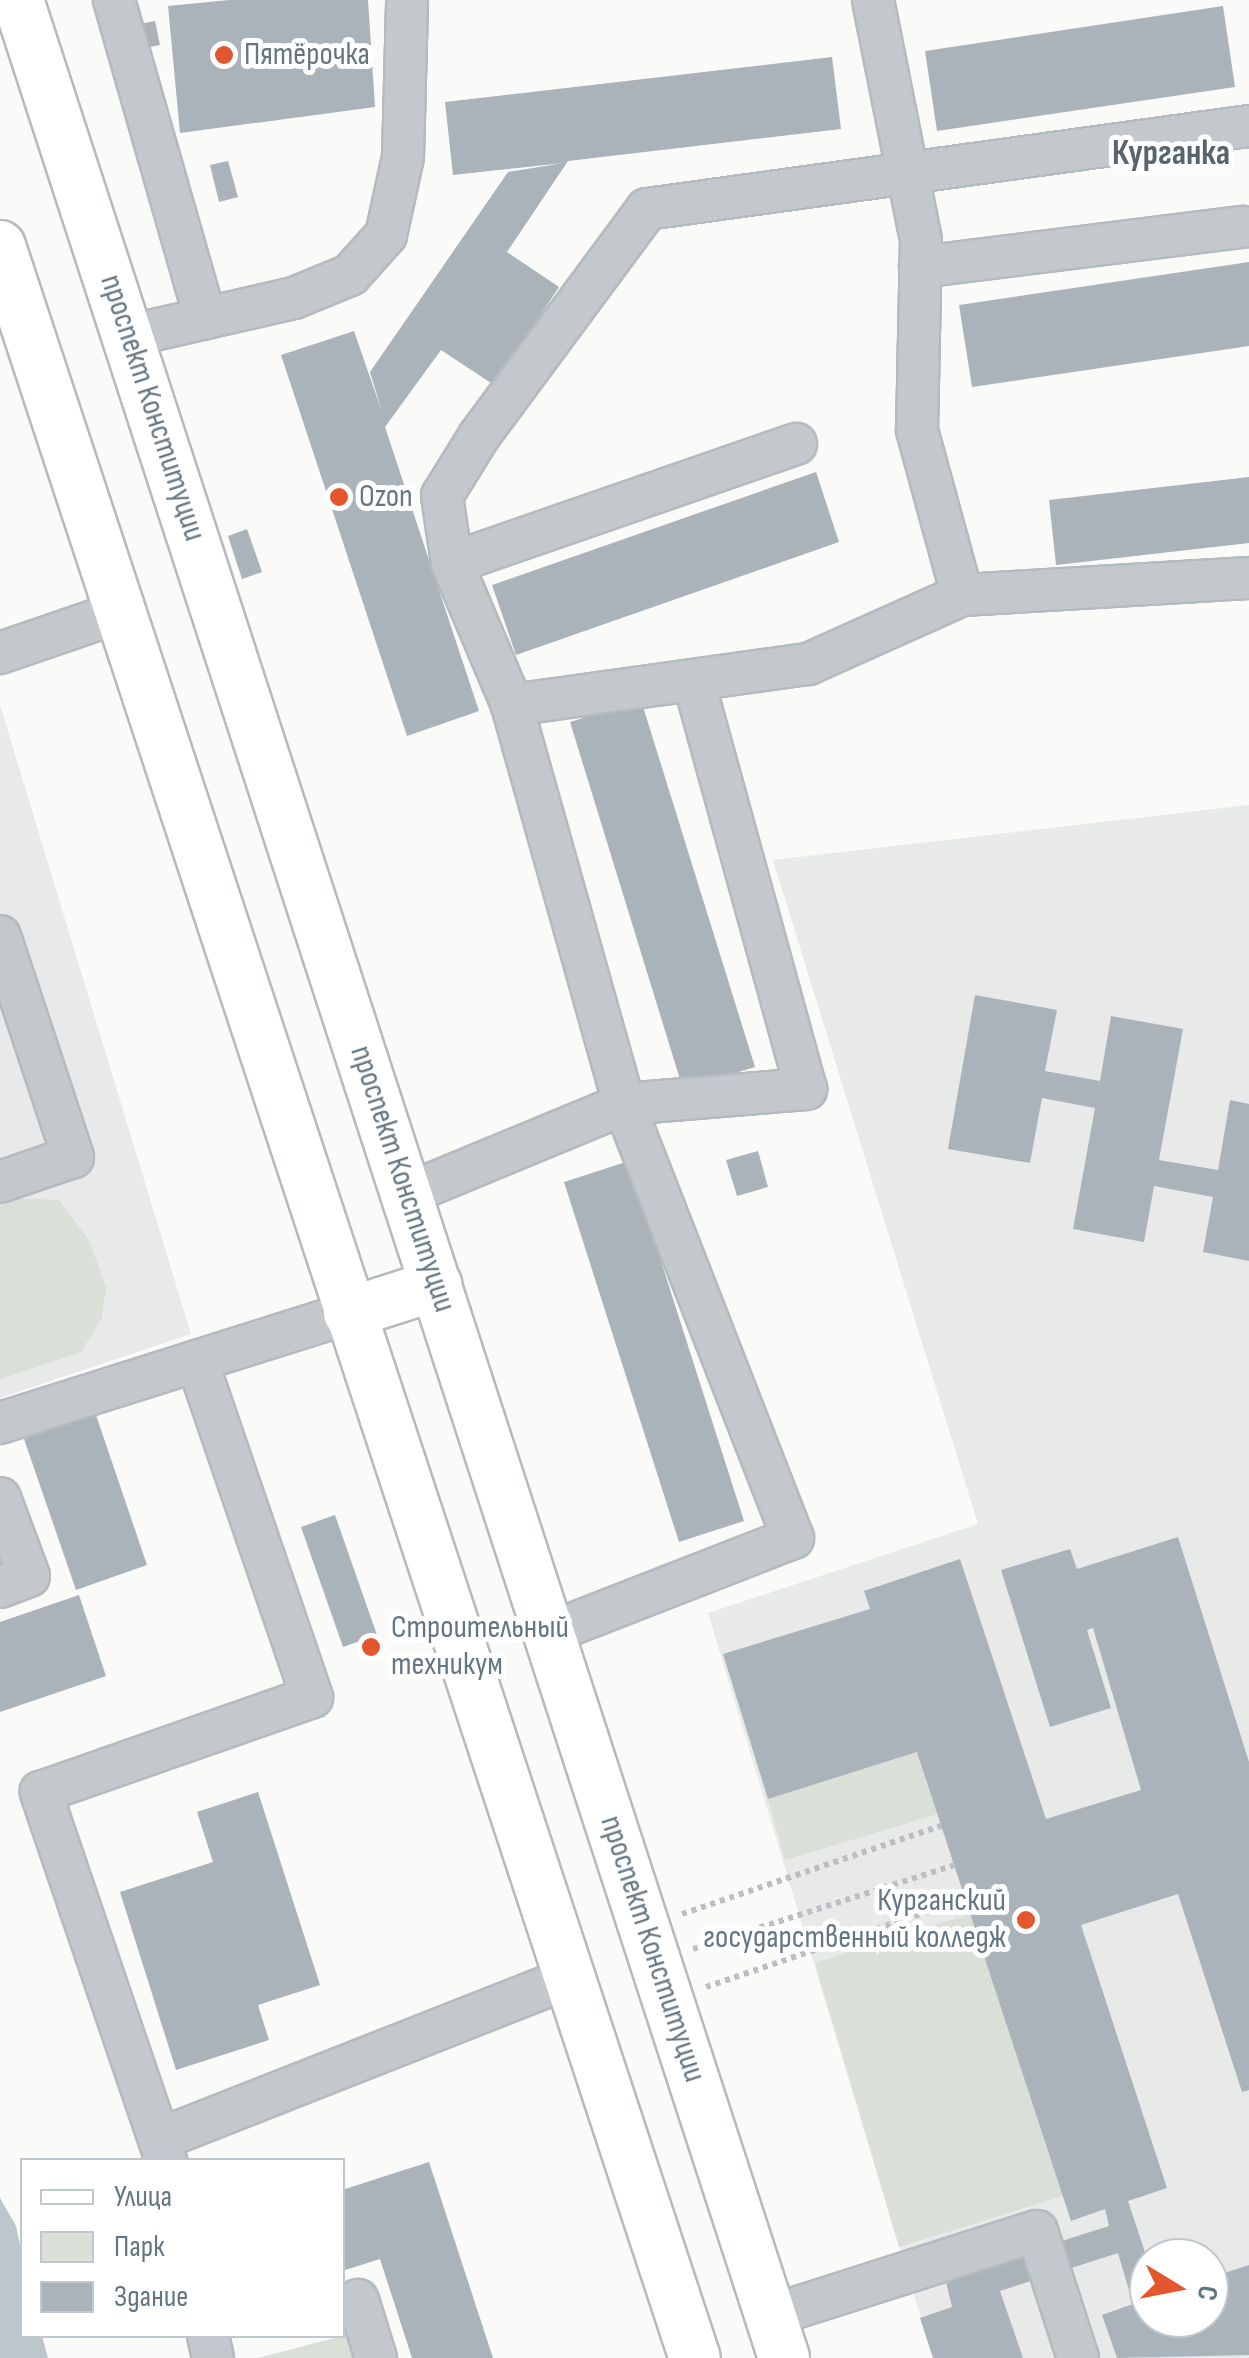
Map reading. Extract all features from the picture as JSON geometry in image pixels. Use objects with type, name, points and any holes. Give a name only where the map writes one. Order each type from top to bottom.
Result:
[{"type":"main road","name":"проспект Конституции","points":[[23,3],[777,2337]]},
{"type":"main road","points":[[0,246],[123,610],[348,1313],[694,2358]]},
{"type":"main road","points":[[348,1313],[437,1285]]},
{"type":"lane","points":[[114,0],[205,318]]},
{"type":"lane","points":[[128,336],[294,298],[350,274],[386,235],[403,157],[408,0]]},
{"type":"lane","points":[[873,0],[920,240],[917,430],[962,595]]},
{"type":"lane","points":[[549,1633],[793,1538],[624,1104],[512,705],[452,563],[442,496],[478,436],[647,209],[1249,126]]},
{"type":"lane","points":[[920,267],[1243,227]]},
{"type":"lane","points":[[452,563],[796,444]]},
{"type":"lane","points":[[512,705],[808,664],[962,595],[1249,578]]},
{"type":"lane","points":[[0,652],[123,610]]},
{"type":"lane","points":[[407,1194],[624,1104],[806,1089],[692,680]]},
{"type":"lane","points":[[0,936],[72,1158],[0,1182]]},
{"type":"lane","points":[[0,1423],[348,1313]]},
{"type":"lane","points":[[197,1362],[312,1697],[41,1792],[163,2150],[567,1979]]},
{"type":"lane","points":[[0,1498],[29,1576],[0,1586]]},
{"type":"lane","points":[[777,2337],[1037,2231],[1078,2358]]},
{"type":"lane","points":[[358,2300],[376,2358]]},
{"type":"path","points":[[656,1962],[941,1826]]},
{"type":"path","points":[[656,1962],[954,1865]]},
{"type":"path","points":[[656,1962],[965,1899]]},
{"type":"shaded area","points":[[0,705],[191,1334],[0,1398]]},
{"type":"shaded area","points":[[1249,805],[1249,2358],[933,2358],[708,1613],[978,1524],[773,860]]},
{"type":"shaded area","points":[[0,2198],[16,2226],[20,2245],[20,2338],[43,2338],[48,2358],[0,2358]]},
{"type":"green space","points":[[0,1200],[59,1200],[89,1240],[106,1287],[102,1318],[81,1352],[0,1379]]},
{"type":"green space","points":[[917,1752],[938,1814],[785,1860],[768,1799]]},
{"type":"green space","points":[[970,1914],[1063,2196],[899,2247],[815,1963]]},
{"type":"green space","points":[[351,2331],[359,2358],[258,2358],[345,2338]]},
{"type":"building","points":[[229,0],[368,0],[375,107],[180,133],[168,6]]},
{"type":"building","points":[[1223,6],[1235,87],[937,131],[925,51]]},
{"type":"building","points":[[155,21],[160,45],[139,49],[135,25]]},
{"type":"building","points":[[832,57],[841,129],[568,161],[507,252],[559,287],[494,385],[441,350],[385,427],[479,711],[407,736],[281,355],[354,331],[382,412],[370,372],[508,172],[564,163],[453,175],[445,102]]},
{"type":"building","points":[[228,161],[238,197],[219,202],[210,165]]},
{"type":"building","points":[[1249,262],[1249,346],[972,387],[959,305]]},
{"type":"building","points":[[816,472],[839,542],[516,655],[492,585]]},
{"type":"building","points":[[1249,477],[1249,543],[1056,565],[1049,500]]},
{"type":"building","points":[[247,529],[262,572],[242,579],[228,536]]},
{"type":"building","points":[[641,700],[755,1067],[683,1089],[570,722]]},
{"type":"building","points":[[975,995],[1057,1010],[1045,1071],[1100,1081],[1111,1016],[1183,1029],[1159,1160],[1218,1170],[1230,1100],[1249,1104],[1249,1261],[1203,1252],[1213,1197],[1154,1186],[1144,1242],[1073,1229],[1095,1108],[1042,1098],[1030,1163],[948,1149]]},
{"type":"building","points":[[758,1151],[768,1187],[737,1196],[726,1160]]},
{"type":"building","points":[[629,1161],[744,1521],[679,1542],[564,1182]]},
{"type":"building","points":[[96,1415],[147,1565],[76,1590],[24,1439]]},
{"type":"building","points":[[335,1515],[377,1635],[343,1647],[301,1527]]},
{"type":"building","points":[[1178,1537],[1249,1762],[1249,2090],[1242,2092],[1178,1894],[1081,1925],[1167,2188],[1128,2201],[1140,2238],[1129,2238],[1129,2290],[1118,2253],[1000,2291],[1023,2358],[933,2358],[920,2318],[952,2307],[945,2278],[1109,2226],[1105,2209],[1071,2221],[917,1752],[768,1799],[723,1654],[870,1609],[864,1591],[960,1559],[1046,1819],[1141,1790],[1093,1628],[1087,1630],[1111,1708],[1050,1727],[1001,1570],[1070,1549],[1077,1569]]},
{"type":"building","points":[[79,1595],[106,1676],[0,1712],[0,1622]]},
{"type":"building","points":[[258,1792],[320,1985],[258,2005],[269,2040],[176,2070],[120,1892],[213,1862],[197,1812]]},
{"type":"building","points":[[429,2162],[493,2358],[412,2358],[380,2259],[345,2270],[345,2189]]},
{"type":"building","points":[[1249,2265],[1249,2355],[1117,2358],[1102,2315],[1129,2305],[1129,2338],[1229,2338],[1229,2272]]},
{"type":"place","name":"Пятёрочка","points":[[224,55]]},
{"type":"place","name":"Ozon","points":[[339,497]]},
{"type":"place","name":"Строительный техникум","points":[[371,1647]]},
{"type":"place","name":"Курганский государственный колледж","points":[[1026,1920]]},
{"type":"district","name":"Курганка","points":[[1171,154]]}]
